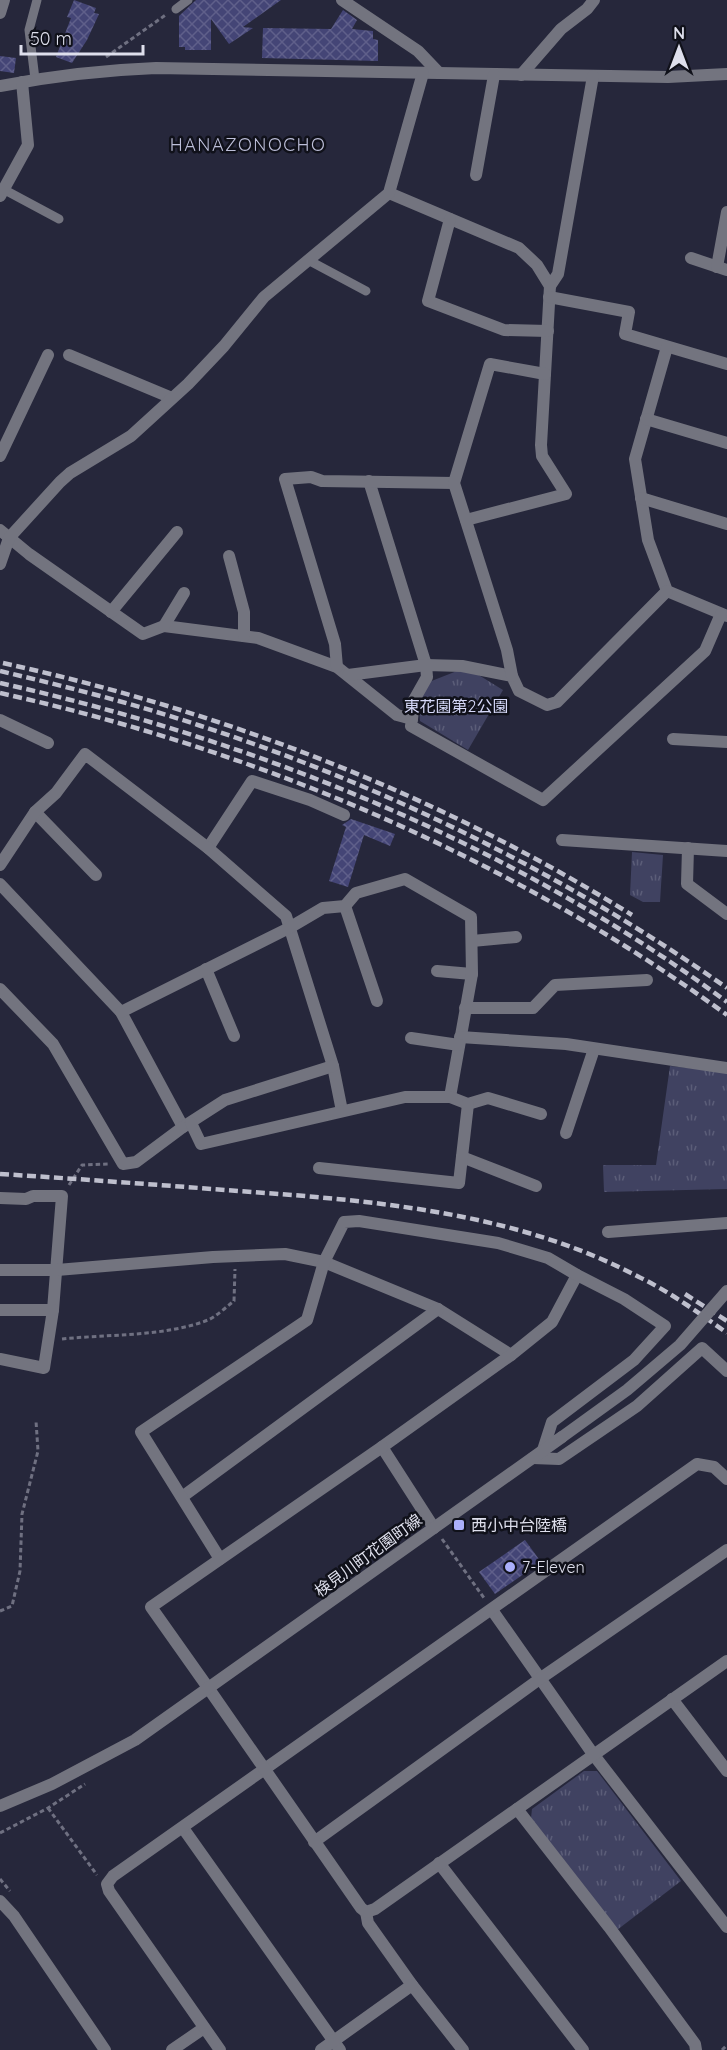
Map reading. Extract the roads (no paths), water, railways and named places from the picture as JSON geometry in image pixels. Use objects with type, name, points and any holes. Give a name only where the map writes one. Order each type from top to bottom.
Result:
[{"type":"street","points":[[0,13],[4,0]]},
{"type":"street","points":[[342,0],[418,51],[439,74]]},
{"type":"street","points":[[521,75],[561,29],[587,9],[594,0]]},
{"type":"street","points":[[0,86],[94,72],[156,68],[668,77],[727,74]]},
{"type":"street","points":[[0,564],[4,534],[70,473],[131,436],[224,346],[264,297],[389,193],[423,73]]},
{"type":"street","points":[[476,175],[494,75]]},
{"type":"street","points":[[466,520],[566,494],[542,456],[541,445],[550,292],[558,274],[593,76]]},
{"type":"street","points":[[2,192],[28,145],[22,82]]},
{"type":"street","points":[[389,193],[519,248],[533,261],[550,292],[629,312],[625,334],[727,364]]},
{"type":"street","points":[[691,258],[722,269],[727,212]]},
{"type":"street","points":[[450,219],[428,301],[504,330],[548,331]]},
{"type":"street","points":[[369,481],[426,665],[427,677],[414,699],[411,726],[543,800],[705,651],[724,615],[667,591],[648,540],[635,459],[667,347]]},
{"type":"street","points":[[0,456],[48,356]]},
{"type":"street","points":[[69,356],[172,398]]},
{"type":"street","points":[[545,374],[490,364],[454,483],[507,650],[512,675],[519,691],[547,705],[557,702],[667,591]]},
{"type":"street","points":[[646,419],[727,443]]},
{"type":"street","points":[[337,667],[335,644],[285,479],[311,477],[322,481],[454,483]]},
{"type":"street","points":[[641,498],[727,524]]},
{"type":"street","points":[[111,612],[177,532]]},
{"type":"street","points":[[4,534],[143,634],[164,626],[258,638],[337,667],[396,715],[412,719]]},
{"type":"street","points":[[229,556],[244,612],[244,636]]},
{"type":"street","points":[[164,626],[184,593]]},
{"type":"street","points":[[348,675],[426,665],[462,666],[512,675]]},
{"type":"street","points":[[0,720],[48,743]]},
{"type":"street","points":[[673,739],[727,742]]},
{"type":"street","points":[[0,865],[35,812],[56,793],[85,754],[208,848],[286,916],[333,1066],[342,1111]]},
{"type":"street","points":[[208,848],[252,781],[310,800],[344,815]]},
{"type":"street","points":[[35,812],[96,875]]},
{"type":"street","points":[[562,840],[727,851]]},
{"type":"street","points":[[688,848],[687,884],[689,888],[727,914]]},
{"type":"street","points":[[121,1012],[289,928],[322,908],[345,906],[356,893],[405,879],[471,917],[472,974],[450,1097]]},
{"type":"street","points":[[0,884],[121,1012],[187,1125],[201,1144],[405,1097],[450,1097],[468,1104],[488,1098],[541,1114]]},
{"type":"street","points":[[345,906],[377,1001]]},
{"type":"street","points":[[472,940],[516,937]]},
{"type":"street","points":[[206,969],[234,1036]]},
{"type":"street","points":[[437,971],[472,974]]},
{"type":"street","points":[[465,1008],[533,1008],[555,985],[647,980]]},
{"type":"street","points":[[0,988],[52,1044],[123,1164],[136,1162],[225,1100],[333,1066]]},
{"type":"street","points":[[411,1038],[566,1044],[727,1068]]},
{"type":"street","points":[[566,1133],[594,1049]]},
{"type":"street","points":[[319,1168],[459,1184],[468,1104]]},
{"type":"street","points":[[462,1157],[536,1186]]},
{"type":"street","points":[[0,1198],[26,1199],[33,1196],[62,1196],[53,1310],[44,1368],[0,1359]]},
{"type":"street","points":[[220,1559],[141,1432],[307,1320],[324,1262],[344,1222],[359,1221],[498,1243],[548,1258],[624,1299],[664,1326],[633,1360],[552,1422],[538,1454],[559,1459],[638,1406],[702,1348],[727,1371]]},
{"type":"street","points":[[608,1232],[727,1223]]},
{"type":"street","points":[[0,1270],[57,1270],[285,1254],[324,1262],[438,1309],[511,1355]]},
{"type":"street","points":[[463,2050],[412,1985],[368,1923],[366,1912],[314,1842],[151,1607],[511,1355],[552,1322],[577,1275]]},
{"type":"street","name":"検見川町花園町線","points":[[0,1806],[52,1784],[135,1740],[209,1689],[627,1390],[680,1345],[727,1291]]},
{"type":"street","points":[[182,1497],[438,1309]]},
{"type":"street","points":[[0,1310],[53,1310]]},
{"type":"street","points":[[382,1447],[434,1528]]},
{"type":"street","points":[[220,2050],[109,1891],[107,1884],[113,1876],[697,1464],[714,1467],[727,1479]]},
{"type":"street","points":[[314,1842],[541,1678],[727,1550]]},
{"type":"street","points":[[492,1610],[593,1754],[727,1927]]},
{"type":"street","points":[[366,1912],[375,1909],[727,1661]]},
{"type":"street","points":[[672,1700],[727,1771]]},
{"type":"street","points":[[517,1809],[609,1927],[695,2044],[696,2050]]},
{"type":"street","points":[[183,1828],[336,2046]]},
{"type":"street","points":[[439,1863],[583,2050]]},
{"type":"street","points":[[0,1901],[14,1916],[105,2050]]},
{"type":"street","points":[[321,2050],[336,2046],[412,1985]]},
{"type":"street","points":[[172,2050],[204,2028]]},
{"type":"lane","points":[[35,79],[29,30],[37,0]]},
{"type":"lane","points":[[176,9],[188,0]]},
{"type":"lane","points":[[2,192],[58,219]]},
{"type":"lane","points":[[308,260],[366,291]]},
{"type":"railway","points":[[3,663],[168,706],[248,732],[328,762],[483,831],[558,871],[632,915]]},
{"type":"railway","points":[[0,671],[151,710],[339,776],[474,838],[539,872],[604,908],[727,988]]},
{"type":"railway","points":[[0,683],[96,707],[192,735],[286,768],[380,805],[471,847],[560,894],[646,946],[727,1002]]},
{"type":"railway","points":[[0,693],[97,717],[193,746],[288,779],[380,817],[471,859],[559,907],[644,958],[727,1015]]},
{"type":"railway","points":[[0,1174],[291,1195],[394,1205],[444,1213],[544,1238],[592,1255],[651,1283],[727,1333]]},
{"type":"railway","points":[[685,1294],[727,1321]]},
{"type":"place","name":"西小中台陸橋","points":[[459,1525]]},
{"type":"place","name":"7-Eleven","points":[[510,1567]]},
{"type":"district","name":"HANAZONOCHO","points":[[248,145]]},
{"type":"park label","name":"東花園第2公園","points":[[456,706]]}]
